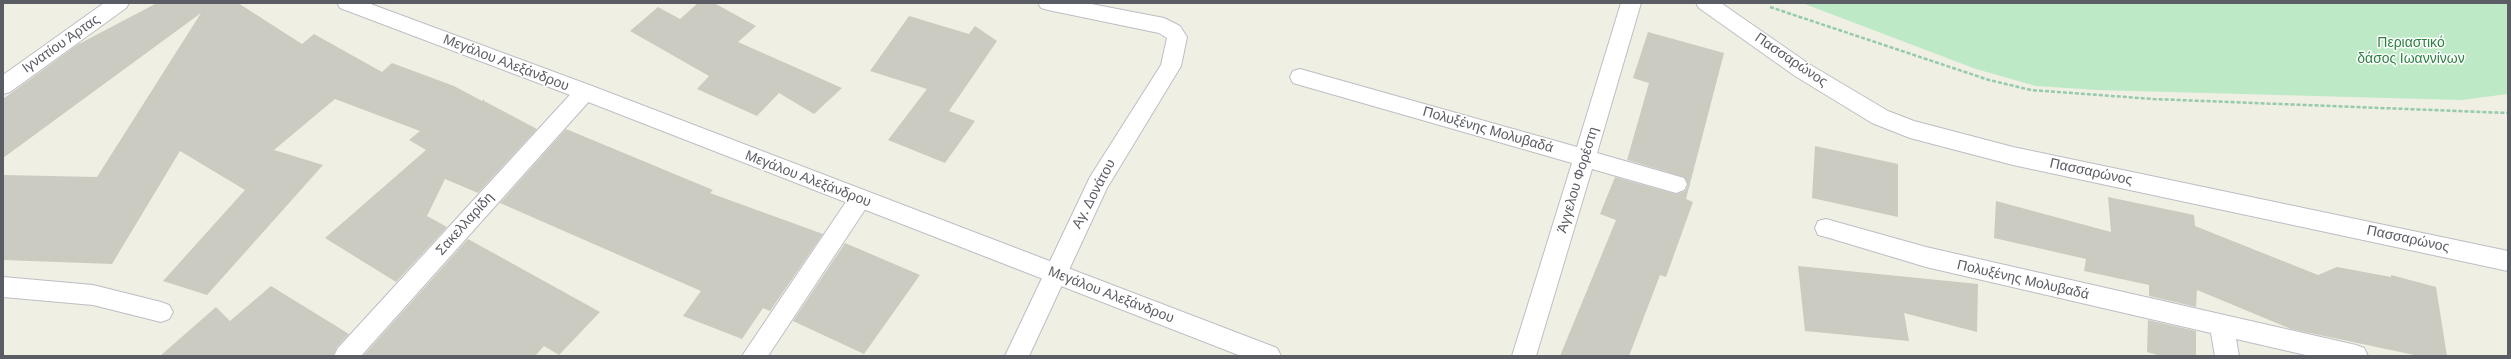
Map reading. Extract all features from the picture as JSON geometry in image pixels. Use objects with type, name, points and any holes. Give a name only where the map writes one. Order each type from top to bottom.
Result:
[{"type":"street","name":"Ιγνατίου Άρτας","points":[[3,86],[119,3]]},
{"type":"street","name":"Μεγάλου Αλεξάνδρου","points":[[347,3],[585,92],[1269,356]]},
{"type":"street","name":"Αγ. Δονάτου","points":[[1017,356],[1105,170],[1165,78],[1175,55],[1177,37],[1173,31],[1164,26],[1048,3]]},
{"type":"street","name":"Άγγελου Φορέστη","points":[[1524,356],[1631,3]]},
{"type":"street","name":"Πασσαρώνος","points":[[1706,3],[1802,70],[1880,117],[1910,129],[2013,156],[2508,260]]},
{"type":"street","name":"Πολυξένης Μολυβαδά","points":[[1300,77],[1676,184]]},
{"type":"street","name":"Σακελλαρίδη","points":[[346,356],[585,92]]},
{"type":"street","points":[[754,356],[860,199]]},
{"type":"street","name":"Πολυξένης Μολυβαδά","points":[[1826,228],[1926,257],[2222,327],[2356,356]]},
{"type":"street","points":[[3,287],[93,294],[161,312]]},
{"type":"street","points":[[2222,327],[2227,356]]},
{"type":"path","points":[[1762,5],[1849,32],[1990,80],[2031,90],[2152,99],[2508,113]]},
{"type":"green space","name":"Περιαστικό δάσος Ιωαννίνων","points":[[1802,3],[2508,3],[2508,94],[2461,100],[2097,90],[2036,86],[1976,69]]},
{"type":"building","points":[[157,3],[238,3],[302,44],[314,34],[382,72],[392,63],[454,86],[482,101],[484,99],[484,101],[537,129],[478,193],[445,179],[427,216],[447,227],[396,282],[325,238],[426,150],[409,140],[420,131],[335,99],[274,150],[323,165],[207,295],[163,281],[245,190],[180,151],[112,264],[3,260],[3,175],[97,177],[201,13],[3,158],[3,99],[77,45]]},
{"type":"building","points":[[698,3],[714,3],[756,26],[738,42],[842,88],[814,114],[779,93],[757,116],[697,89],[709,76],[630,31],[658,7],[680,19]]},
{"type":"building","points":[[909,16],[969,34],[975,26],[997,41],[949,111],[975,121],[945,163],[888,140],[927,89],[870,71]]},
{"type":"building","points":[[1648,32],[1724,53],[1686,199],[1693,202],[1666,277],[1660,275],[1629,356],[1560,356],[1616,220],[1600,214],[1615,177],[1676,194],[1685,191],[1688,185],[1684,177],[1627,160],[1649,83],[1633,78]]},
{"type":"building","points":[[566,129],[713,190],[710,193],[823,234],[770,311],[763,308],[742,339],[683,316],[701,291],[500,203]]},
{"type":"building","points":[[1815,146],[1898,164],[1898,217],[1812,198]]},
{"type":"building","points":[[2108,197],[2194,215],[2195,226],[2318,275],[2337,267],[2391,277],[2391,275],[2436,287],[2447,356],[2419,356],[2291,329],[2197,290],[2196,307],[2149,296],[2149,285],[2084,271],[2086,259],[1994,238],[1996,201],[2111,232]]},
{"type":"building","points":[[468,239],[600,312],[559,355],[544,346],[535,356],[363,356]]},
{"type":"building","points":[[845,243],[920,275],[864,354],[793,321]]},
{"type":"building","points":[[1798,266],[1978,284],[1977,332],[1904,313],[1909,341],[1805,331]]},
{"type":"building","points":[[271,286],[349,334],[337,347],[333,356],[160,356],[216,307],[230,321]]},
{"type":"building","points":[[2148,320],[2196,331],[2196,356],[2161,356],[2147,352]]}]
